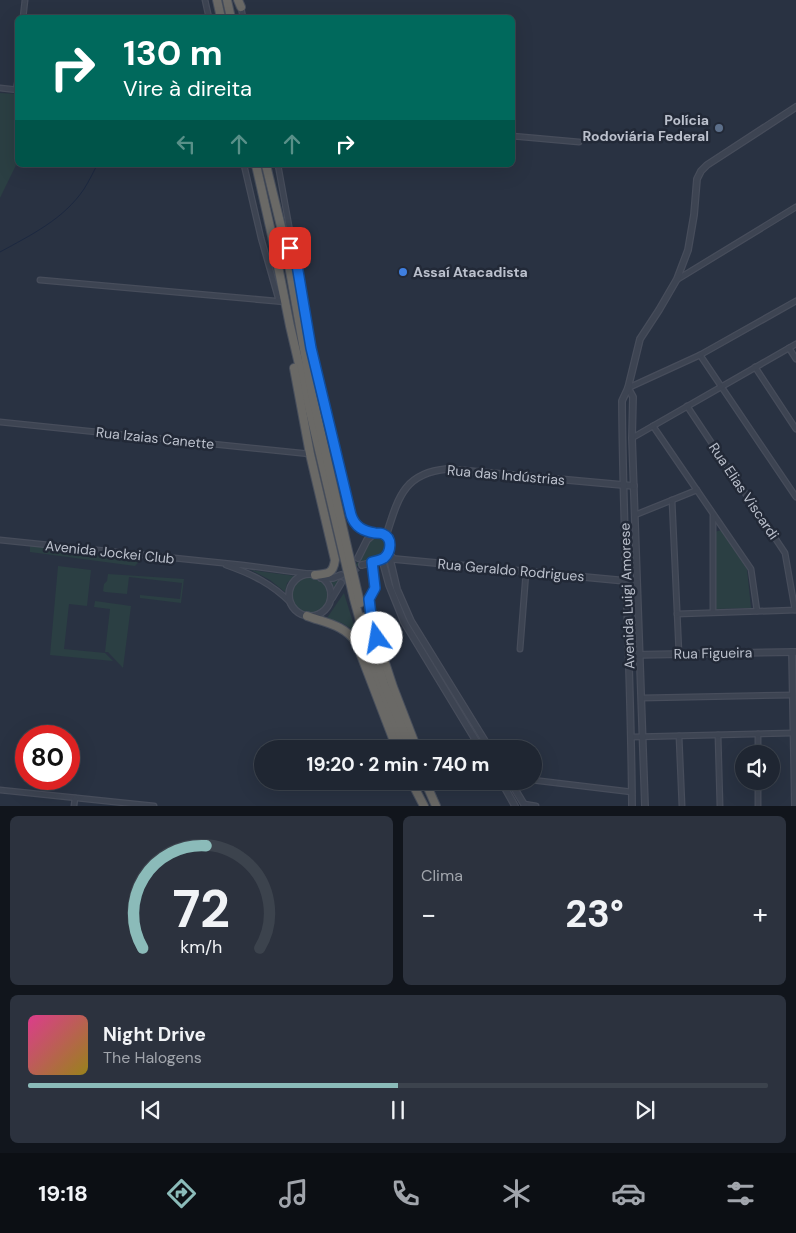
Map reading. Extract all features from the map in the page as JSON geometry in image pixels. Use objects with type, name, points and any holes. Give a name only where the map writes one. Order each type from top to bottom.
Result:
[{"type":"highway","points":[[217,0],[220,15]]},
{"type":"highway","points":[[227,2],[230,15]]},
{"type":"highway","points":[[256,167],[282,302],[290,326],[364,638],[379,686],[400,740]]},
{"type":"highway","points":[[266,167],[285,243],[312,394],[362,610],[382,676],[407,740]]},
{"type":"highway","points":[[281,228],[296,259],[311,348],[351,515],[353,521],[361,529],[375,533]]},
{"type":"highway","points":[[290,326],[292,355],[310,454],[335,560],[334,568],[330,572],[315,576]]},
{"type":"highway","points":[[311,348],[312,394]]},
{"type":"highway","points":[[372,562],[375,588],[369,599],[372,623],[393,687],[414,740]]},
{"type":"highway","points":[[307,616],[342,628],[356,642],[394,740]]},
{"type":"highway","points":[[416,790],[426,806]]},
{"type":"highway","points":[[420,790],[426,806]]},
{"type":"highway","points":[[429,790],[437,806]]},
{"type":"highway","points":[[433,790],[437,806]]},
{"type":"street","points":[[23,15],[25,0]]},
{"type":"street","points":[[205,0],[208,15]]},
{"type":"street","points":[[0,88],[15,90]]},
{"type":"street","name":"Avenida Luigi Amorese","points":[[632,806],[630,655],[623,485],[622,401],[628,388],[640,339],[677,279],[688,250],[694,216],[696,180],[707,165],[796,107]]},
{"type":"street","points":[[515,136],[579,142]]},
{"type":"street","points":[[40,280],[282,302],[260,238],[244,167]]},
{"type":"street","points":[[278,167],[296,259]]},
{"type":"street","points":[[677,279],[796,207]]},
{"type":"street","points":[[628,388],[700,355],[796,301]]},
{"type":"street","points":[[632,438],[796,344]]},
{"type":"street","points":[[789,348],[796,359]]},
{"type":"street","points":[[700,355],[796,497]]},
{"type":"street","points":[[756,367],[796,429]]},
{"type":"street","name":"Avenida Luigi Amorese","points":[[628,388],[632,397],[645,806]]},
{"type":"street","name":"Rua Elias Viscardi","points":[[687,406],[785,553],[796,610]]},
{"type":"street","name":"Rua Izaias Canette","points":[[0,422],[310,454]]},
{"type":"street","points":[[653,426],[751,569],[757,611]]},
{"type":"street","name":"Rua das Indústrias","points":[[386,536],[403,491],[417,478],[433,471],[448,470],[634,486]]},
{"type":"street","points":[[635,516],[697,490]]},
{"type":"street","points":[[672,500],[678,654]]},
{"type":"street","points":[[713,514],[713,612]]},
{"type":"street","points":[[713,529],[722,527]]},
{"type":"street","points":[[358,558],[367,540],[375,533],[382,533],[386,536],[390,545],[388,553],[397,589],[414,626],[484,740]]},
{"type":"street","name":"Avenida Jockei Club","points":[[0,540],[220,563],[315,576]]},
{"type":"street","points":[[362,565],[382,559],[388,553]]},
{"type":"street","name":"Rua Geraldo Rodrigues","points":[[388,553],[394,559],[637,582]]},
{"type":"street","points":[[382,559],[389,585],[406,626],[476,740]]},
{"type":"street","name":"Avenida Jockei Club","points":[[220,563],[263,580],[291,604]]},
{"type":"street","points":[[520,649],[526,572]]},
{"type":"street","points":[[341,575],[333,578],[315,576],[298,578],[292,584],[289,596],[291,604],[297,612],[307,616],[315,616],[322,613],[328,607],[330,600],[341,583]]},
{"type":"street","points":[[315,576],[329,587],[330,600]]},
{"type":"street","points":[[375,588],[389,585]]},
{"type":"street","points":[[677,614],[796,610]]},
{"type":"street","points":[[406,626],[414,626]]},
{"type":"street","points":[[794,652],[792,695],[795,806]]},
{"type":"street","name":"Rua Figueira","points":[[630,655],[794,652]]},
{"type":"street","points":[[642,698],[792,695]]},
{"type":"street","points":[[632,737],[793,733]]},
{"type":"street","points":[[758,734],[758,745]]},
{"type":"street","points":[[718,735],[720,806]]},
{"type":"street","points":[[679,736],[682,806]]},
{"type":"street","points":[[542,781],[632,792]]},
{"type":"street","points":[[0,790],[154,806]]},
{"type":"street","points":[[506,790],[516,806]]},
{"type":"street","points":[[515,790],[524,805],[536,806]]},
{"type":"street","points":[[758,790],[758,806]]},
{"type":"street","points":[[74,806],[75,798]]},
{"type":"green space","points":[[0,93],[15,94],[15,167],[0,198]]},
{"type":"green space","points":[[722,530],[747,569],[751,608],[716,609],[714,532]]},
{"type":"green space","points":[[379,536],[384,538],[388,545],[384,554],[360,564],[342,579],[334,589],[330,580],[339,577],[352,568],[362,557],[370,541]]},
{"type":"green space","points":[[30,544],[143,557],[135,566],[30,552]]},
{"type":"green space","points":[[58,566],[91,570],[87,606],[69,604],[64,649],[105,653],[113,661],[50,655]]},
{"type":"green space","points":[[251,570],[295,576],[287,583],[285,592],[270,580]]},
{"type":"green space","points":[[108,574],[184,579],[181,603],[140,598],[140,595],[180,599],[182,583],[129,577],[127,594],[105,592],[103,591],[104,584],[107,581]]},
{"type":"green space","points":[[310,577],[317,578],[323,582],[327,588],[327,602],[323,608],[317,612],[310,613],[303,612],[297,608],[293,602],[292,595],[293,588],[297,582],[303,578]]},
{"type":"green space","points":[[344,593],[356,632],[342,623],[327,618]]},
{"type":"green space","points":[[95,601],[131,606],[123,668],[108,652],[105,652],[110,609],[94,607]]},
{"type":"waterway","points":[[0,252],[57,218],[76,200],[96,167]]},
{"type":"tunnel","points":[[341,583],[362,565]]},
{"type":"place","name":"Polícia Rodoviária Federal","points":[[719,128]]},
{"type":"place","name":"Assaí Atacadista","points":[[403,272]]},
{"type":"route","points":[[290,248],[296,259],[311,348],[353,521],[361,529],[382,533],[388,539],[390,545],[388,553],[382,559],[372,562],[375,588],[369,599],[372,623],[377,638]]}]
